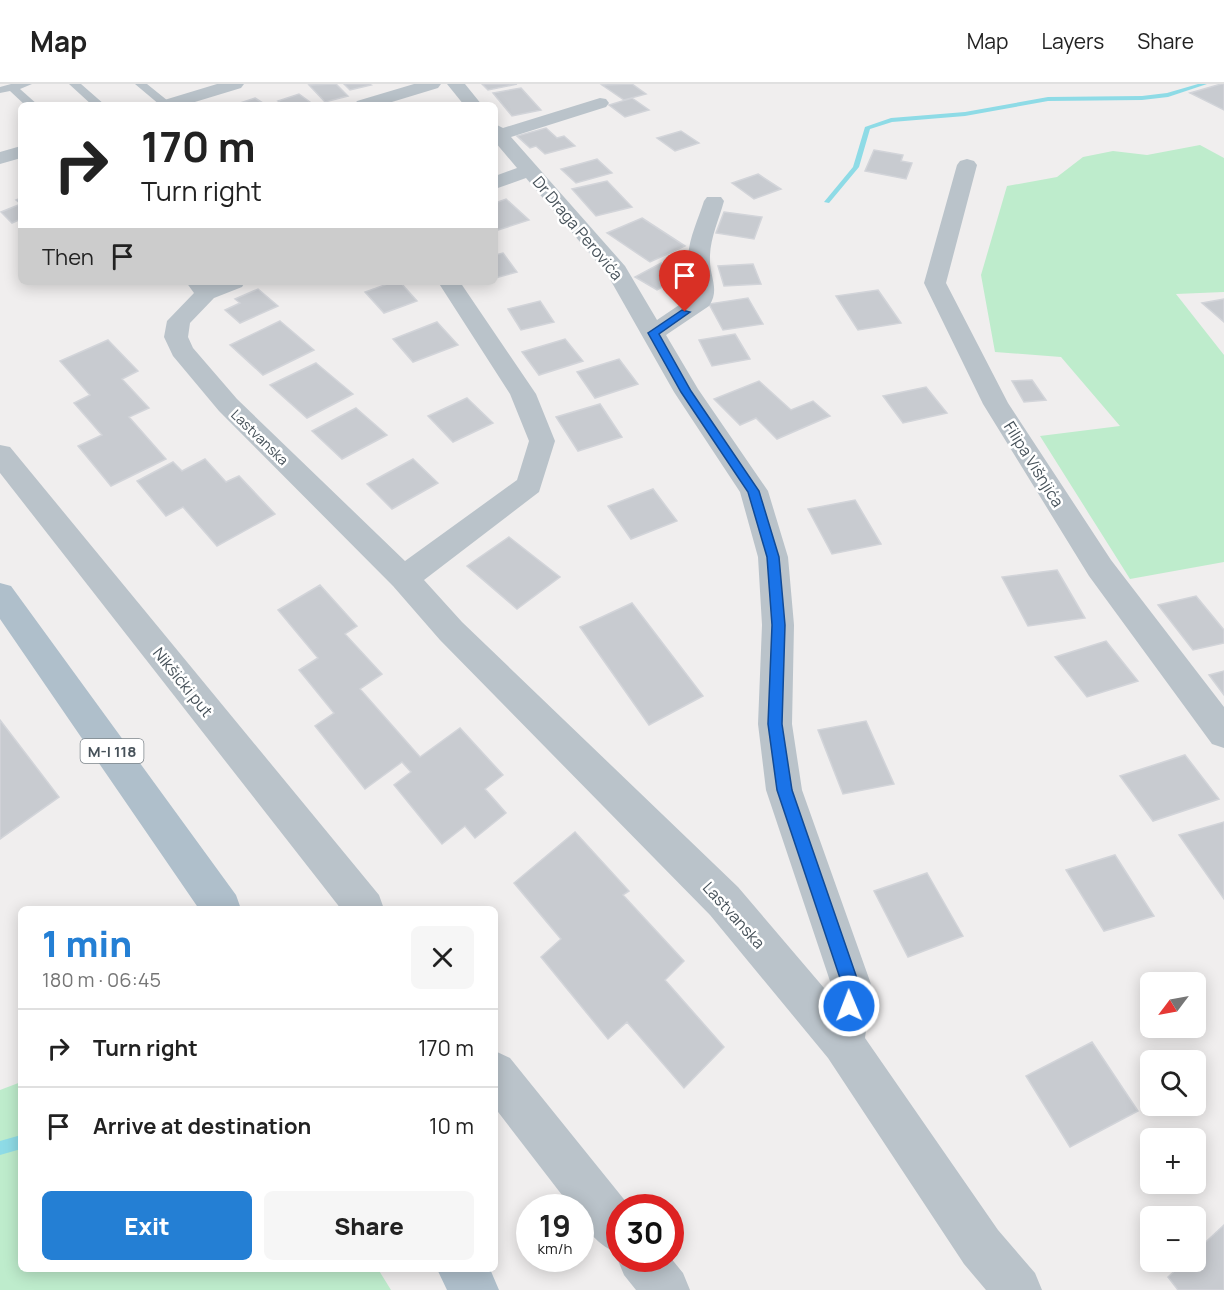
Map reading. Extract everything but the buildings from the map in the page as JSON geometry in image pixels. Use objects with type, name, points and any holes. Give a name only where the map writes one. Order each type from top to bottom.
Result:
[{"type":"main road","name":"M-I 118","points":[[0,595],[220,906]]},
{"type":"main road","points":[[463,1272],[475,1290]]},
{"type":"street","points":[[174,102],[208,88],[235,84]]},
{"type":"street","points":[[373,102],[432,84]]},
{"type":"street","points":[[456,84],[471,102]]},
{"type":"street","points":[[498,133],[606,108],[581,90]]},
{"type":"street","name":"Dr Draga Perovića","points":[[498,134],[617,272],[687,392],[754,491],[773,557],[778,625],[775,724],[784,790],[852,987],[843,1043]]},
{"type":"street","points":[[0,158],[18,153]]},
{"type":"street","name":"Filipa Višnjića","points":[[967,165],[935,283],[996,404],[1100,568],[1224,733]]},
{"type":"street","points":[[0,173],[18,168]]},
{"type":"street","points":[[498,182],[529,170]]},
{"type":"street","points":[[653,333],[701,302],[704,296],[705,287],[698,257],[714,201]]},
{"type":"street","points":[[404,578],[529,485],[542,441],[523,393],[451,285]]},
{"type":"street","name":"Lastvanska","points":[[212,286],[179,321],[176,337],[182,351],[228,405],[404,578],[451,631],[724,901],[843,1043],[981,1247],[1018,1290]]},
{"type":"street","name":"Nikšićki put","points":[[0,454],[363,906]]},
{"type":"street","points":[[498,1077],[606,1213]]},
{"type":"street","points":[[652,1272],[666,1290]]},
{"type":"lane","points":[[0,90],[27,84]]},
{"type":"lane","points":[[74,84],[95,102]]},
{"type":"lane","points":[[140,84],[163,102]]},
{"type":"lane","points":[[12,87],[29,102]]},
{"type":"green space","points":[[1200,145],[1224,158],[1224,292],[1176,294],[1224,355],[1224,562],[1130,579],[1040,436],[1120,426],[1061,357],[995,352],[981,275],[1007,186],[1057,177],[1083,157],[1113,151],[1147,155]]},
{"type":"green space","points":[[18,1083],[18,1272],[380,1272],[391,1290],[0,1290],[0,1090]]},
{"type":"waterway","points":[[827,202],[856,167],[867,128],[891,120],[965,114],[1048,99],[1142,98],[1168,95],[1204,84]]},
{"type":"waterway","points":[[0,1148],[18,1143]]},
{"type":"route","points":[[685,312],[653,333],[687,392],[754,491],[773,557],[778,625],[775,724],[784,790],[852,987],[849,1006]]}]
